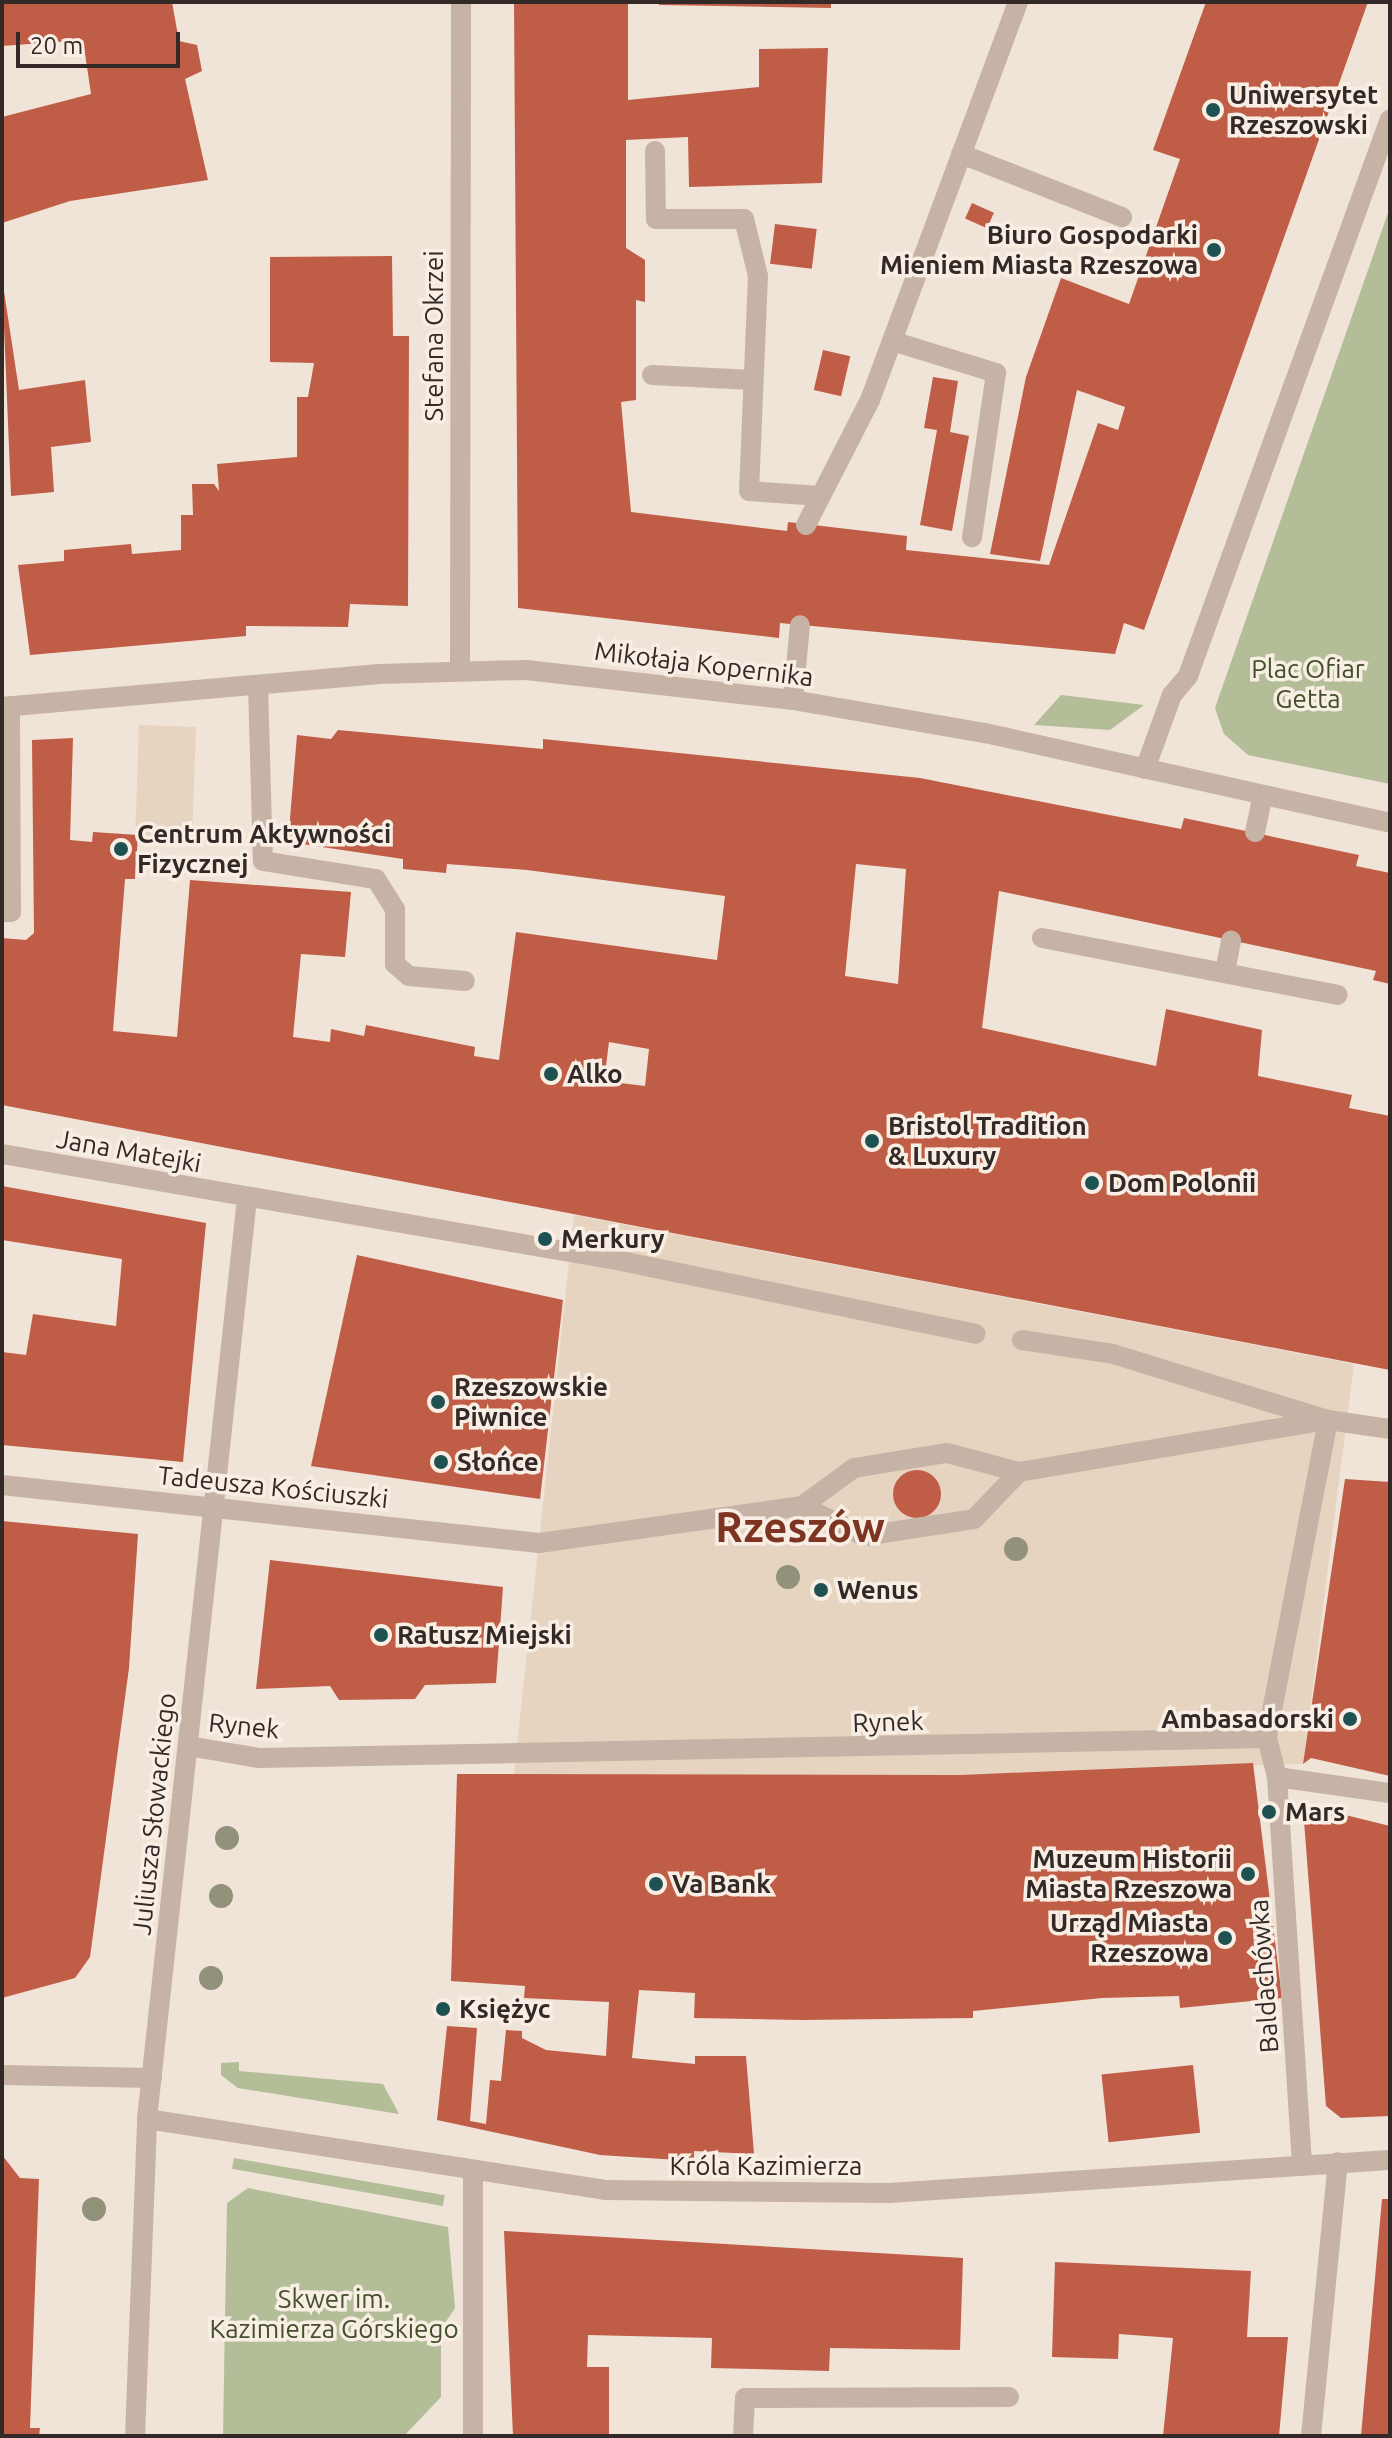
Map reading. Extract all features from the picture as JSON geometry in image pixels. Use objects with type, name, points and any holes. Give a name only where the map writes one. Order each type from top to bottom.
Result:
[{"type":"street","name":"Stefana Okrzei","points":[[460,670],[461,2]]},
{"type":"street","points":[[806,525],[892,341],[1018,2]]},
{"type":"street","points":[[1145,769],[1172,695],[1188,676],[1390,119]]},
{"type":"street","points":[[655,151],[656,219],[744,219],[758,276],[749,491],[820,496]]},
{"type":"street","points":[[961,154],[1122,217]]},
{"type":"street","points":[[892,341],[996,373],[972,537]]},
{"type":"street","points":[[652,375],[753,380]]},
{"type":"street","points":[[793,700],[800,625]]},
{"type":"street","name":"Mikołaja Kopernika","points":[[6,706],[460,670],[526,670],[793,700],[1145,769],[1262,798],[1390,823]]},
{"type":"street","points":[[258,685],[263,861],[376,879],[395,909],[395,964],[409,976],[465,981]]},
{"type":"street","points":[[2,912],[11,912],[6,706]]},
{"type":"street","points":[[1255,832],[1262,798]]},
{"type":"street","points":[[1042,938],[1338,995]]},
{"type":"street","points":[[1225,972],[1231,941]]},
{"type":"street","name":"Jana Matejki","points":[[2,1154],[247,1199]]},
{"type":"street","points":[[247,1199],[616,1260],[975,1334]]},
{"type":"street","name":"Juliusza Słowackiego","points":[[135,2436],[147,2119],[247,1199]]},
{"type":"street","points":[[1022,1340],[1113,1354],[1338,1423],[1390,1429]]},
{"type":"street","points":[[1019,1472],[974,1519],[864,1536],[802,1506],[854,1468],[947,1453],[1019,1472],[1338,1423]]},
{"type":"street","points":[[1267,1738],[1338,1423]]},
{"type":"street","name":"Tadeusza Kościuszki","points":[[2,1485],[539,1543],[802,1506]]},
{"type":"street","name":"Rynek","points":[[188,1746],[259,1758],[1267,1738]]},
{"type":"street","name":"Baldachówka","points":[[1267,1738],[1277,1770],[1302,2165]]},
{"type":"street","points":[[1277,1770],[1390,1793]]},
{"type":"street","points":[[2,2075],[152,2078]]},
{"type":"street","name":"Króla Kazimierza","points":[[147,2119],[473,2173],[604,2190],[889,2193],[1390,2160]]},
{"type":"street","points":[[1311,2436],[1338,2162]]},
{"type":"street","points":[[473,2173],[473,2436]]},
{"type":"street","points":[[743,2436],[745,2398],[1009,2397]]},
{"type":"green space","name":"Plac Ofiar Getta","points":[[1390,207],[1390,784],[1248,755],[1224,734],[1215,708]]},
{"type":"green space","points":[[1061,695],[1144,705],[1110,730],[1034,725]]},
{"type":"green space","points":[[239,2062],[239,2071],[383,2084],[399,2114],[238,2088],[221,2075],[221,2063]]},
{"type":"green space","points":[[234,2158],[445,2195],[443,2206],[232,2169]]},
{"type":"green space","name":"Skwer im. Kazimierza Górskiego","points":[[248,2188],[448,2227],[455,2308],[441,2329],[441,2397],[404,2436],[223,2436],[227,2203]]},
{"type":"shaded area","points":[[139,725],[196,727],[192,837],[135,835]]},
{"type":"shaded area","points":[[574,1215],[1354,1364],[1303,1764],[960,1775],[514,1774]]},
{"type":"building","points":[[2,2],[172,2],[179,41],[197,45],[202,71],[185,79],[208,180],[70,201],[2,223],[2,117],[91,94],[83,40],[2,46]]},
{"type":"building","points":[[514,2],[628,2],[628,100],[759,87],[759,49],[828,48],[822,183],[689,187],[688,137],[626,140],[626,248],[645,260],[645,302],[636,300],[636,400],[621,402],[631,512],[787,531],[788,522],[907,536],[906,550],[1049,565],[1098,423],[1118,430],[1125,407],[1077,390],[1040,561],[990,554],[1026,377],[1061,278],[1129,304],[1180,159],[1153,150],[1206,2],[1368,2],[1144,630],[1124,623],[1115,654],[780,623],[779,638],[518,608]]},
{"type":"building","points":[[659,2],[831,2],[831,8],[659,5]]},
{"type":"building","points":[[972,203],[994,213],[987,228],[965,219]]},
{"type":"building","points":[[775,224],[817,229],[812,269],[770,264]]},
{"type":"building","points":[[392,256],[393,336],[409,336],[408,606],[350,604],[348,627],[246,626],[246,636],[30,655],[18,565],[64,561],[64,550],[131,544],[132,554],[181,550],[181,515],[193,515],[192,484],[214,484],[219,491],[217,464],[297,457],[297,397],[308,397],[314,363],[270,362],[270,257]]},
{"type":"building","points":[[2,278],[19,390],[85,380],[91,442],[51,447],[54,492],[11,496]]},
{"type":"building","points":[[823,350],[850,356],[841,396],[814,390]]},
{"type":"building","points":[[933,377],[958,381],[950,432],[969,436],[952,531],[920,525],[937,430],[924,428]]},
{"type":"building","points":[[338,730],[543,749],[543,739],[920,778],[1181,829],[1184,818],[1359,855],[1356,866],[1390,873],[1390,984],[1373,980],[1376,971],[999,891],[982,1028],[1156,1066],[1166,1009],[1262,1030],[1258,1076],[1352,1095],[1349,1108],[1390,1116],[1390,1370],[2,1105],[2,938],[26,940],[34,933],[32,740],[73,738],[70,840],[92,842],[93,832],[138,835],[135,879],[125,879],[113,1031],[177,1037],[190,880],[351,892],[345,957],[301,954],[293,1037],[330,1042],[331,1029],[364,1036],[366,1025],[475,1047],[474,1056],[499,1060],[516,932],[717,960],[725,896],[527,870],[447,864],[446,873],[403,869],[403,859],[288,842],[297,735],[331,739]],"holes":[[[856,864],[906,869],[898,984],[845,976]],[[609,1042],[649,1049],[645,1086],[604,1081]]]},
{"type":"building","points":[[2,1186],[206,1223],[183,1462],[2,1445],[2,1352],[26,1355],[33,1314],[116,1326],[122,1259],[2,1240]]},
{"type":"building","name":"Rzeszowskie Piwnice","points":[[357,1255],[563,1300],[540,1499],[311,1466]]},
{"type":"building","points":[[917,1470],[934,1477],[941,1494],[934,1511],[917,1518],[900,1511],[893,1494],[900,1477]]},
{"type":"building","points":[[1345,1479],[1390,1482],[1390,1776],[1311,1758],[1303,1764]]},
{"type":"building","points":[[2,1521],[138,1534],[129,1668],[90,1957],[75,1978],[2,1998]]},
{"type":"building","name":"Ratusz Miejski","points":[[270,1560],[503,1587],[496,1683],[425,1685],[415,1699],[339,1700],[330,1686],[256,1689]]},
{"type":"building","points":[[1253,1763],[1282,1998],[1180,2008],[1179,1996],[1102,1998],[973,2011],[973,2018],[801,2020],[694,2018],[695,1993],[639,1990],[632,2058],[695,2064],[695,2056],[746,2056],[754,2154],[694,2151],[694,2161],[600,2155],[437,2120],[447,2026],[477,2028],[470,2121],[486,2124],[490,2080],[501,2081],[506,2030],[522,2031],[522,2038],[546,2050],[606,2056],[609,2002],[524,1998],[525,1986],[451,1981],[457,1774],[960,1775]]},
{"type":"building","points":[[1321,1809],[1390,1826],[1390,2116],[1341,2118],[1326,2106],[1304,1821]]},
{"type":"building","points":[[1193,2065],[1200,2133],[1109,2142],[1102,2075]]},
{"type":"building","points":[[2,2155],[20,2178],[39,2179],[30,2428],[40,2428],[39,2436],[2,2436]]},
{"type":"building","points":[[1382,2199],[1390,2199],[1390,2436],[1361,2436]]},
{"type":"building","points":[[504,2231],[963,2258],[960,2350],[830,2348],[829,2371],[711,2368],[712,2338],[588,2335],[587,2367],[609,2367],[609,2436],[513,2436]]},
{"type":"building","points":[[1055,2262],[1251,2271],[1247,2337],[1288,2337],[1279,2436],[1163,2436],[1173,2338],[1119,2334],[1118,2359],[1052,2357]]},
{"type":"place","name":"Uniwersytet Rzeszowski","points":[[1213,110]]},
{"type":"place","name":"Biuro Gospodarki Mieniem Miasta Rzeszowa","points":[[1214,250]]},
{"type":"place","name":"Centrum Aktywności Fizycznej","points":[[121,849]]},
{"type":"place","name":"Alko","points":[[551,1074]]},
{"type":"place","name":"Bristol Tradition & Luxury","points":[[872,1141]]},
{"type":"place","name":"Dom Polonii","points":[[1092,1183]]},
{"type":"place","name":"Merkury","points":[[545,1239]]},
{"type":"place","name":"Rzeszowskie Piwnice","points":[[438,1402]]},
{"type":"place","name":"Słońce","points":[[441,1462]]},
{"type":"place","name":"Wenus","points":[[821,1590]]},
{"type":"place","name":"Ratusz Miejski","points":[[381,1635]]},
{"type":"place","name":"Ambasadorski","points":[[1350,1719]]},
{"type":"place","name":"Mars","points":[[1269,1812]]},
{"type":"place","name":"Muzeum Historii Miasta Rzeszowa","points":[[1248,1874]]},
{"type":"place","name":"Va Bank","points":[[656,1884]]},
{"type":"place","name":"Urząd Miasta Rzeszowa","points":[[1225,1938]]},
{"type":"place","name":"Księżyc","points":[[443,2009]]},
{"type":"district","name":"Rzeszów","points":[[800,1527]]}]
